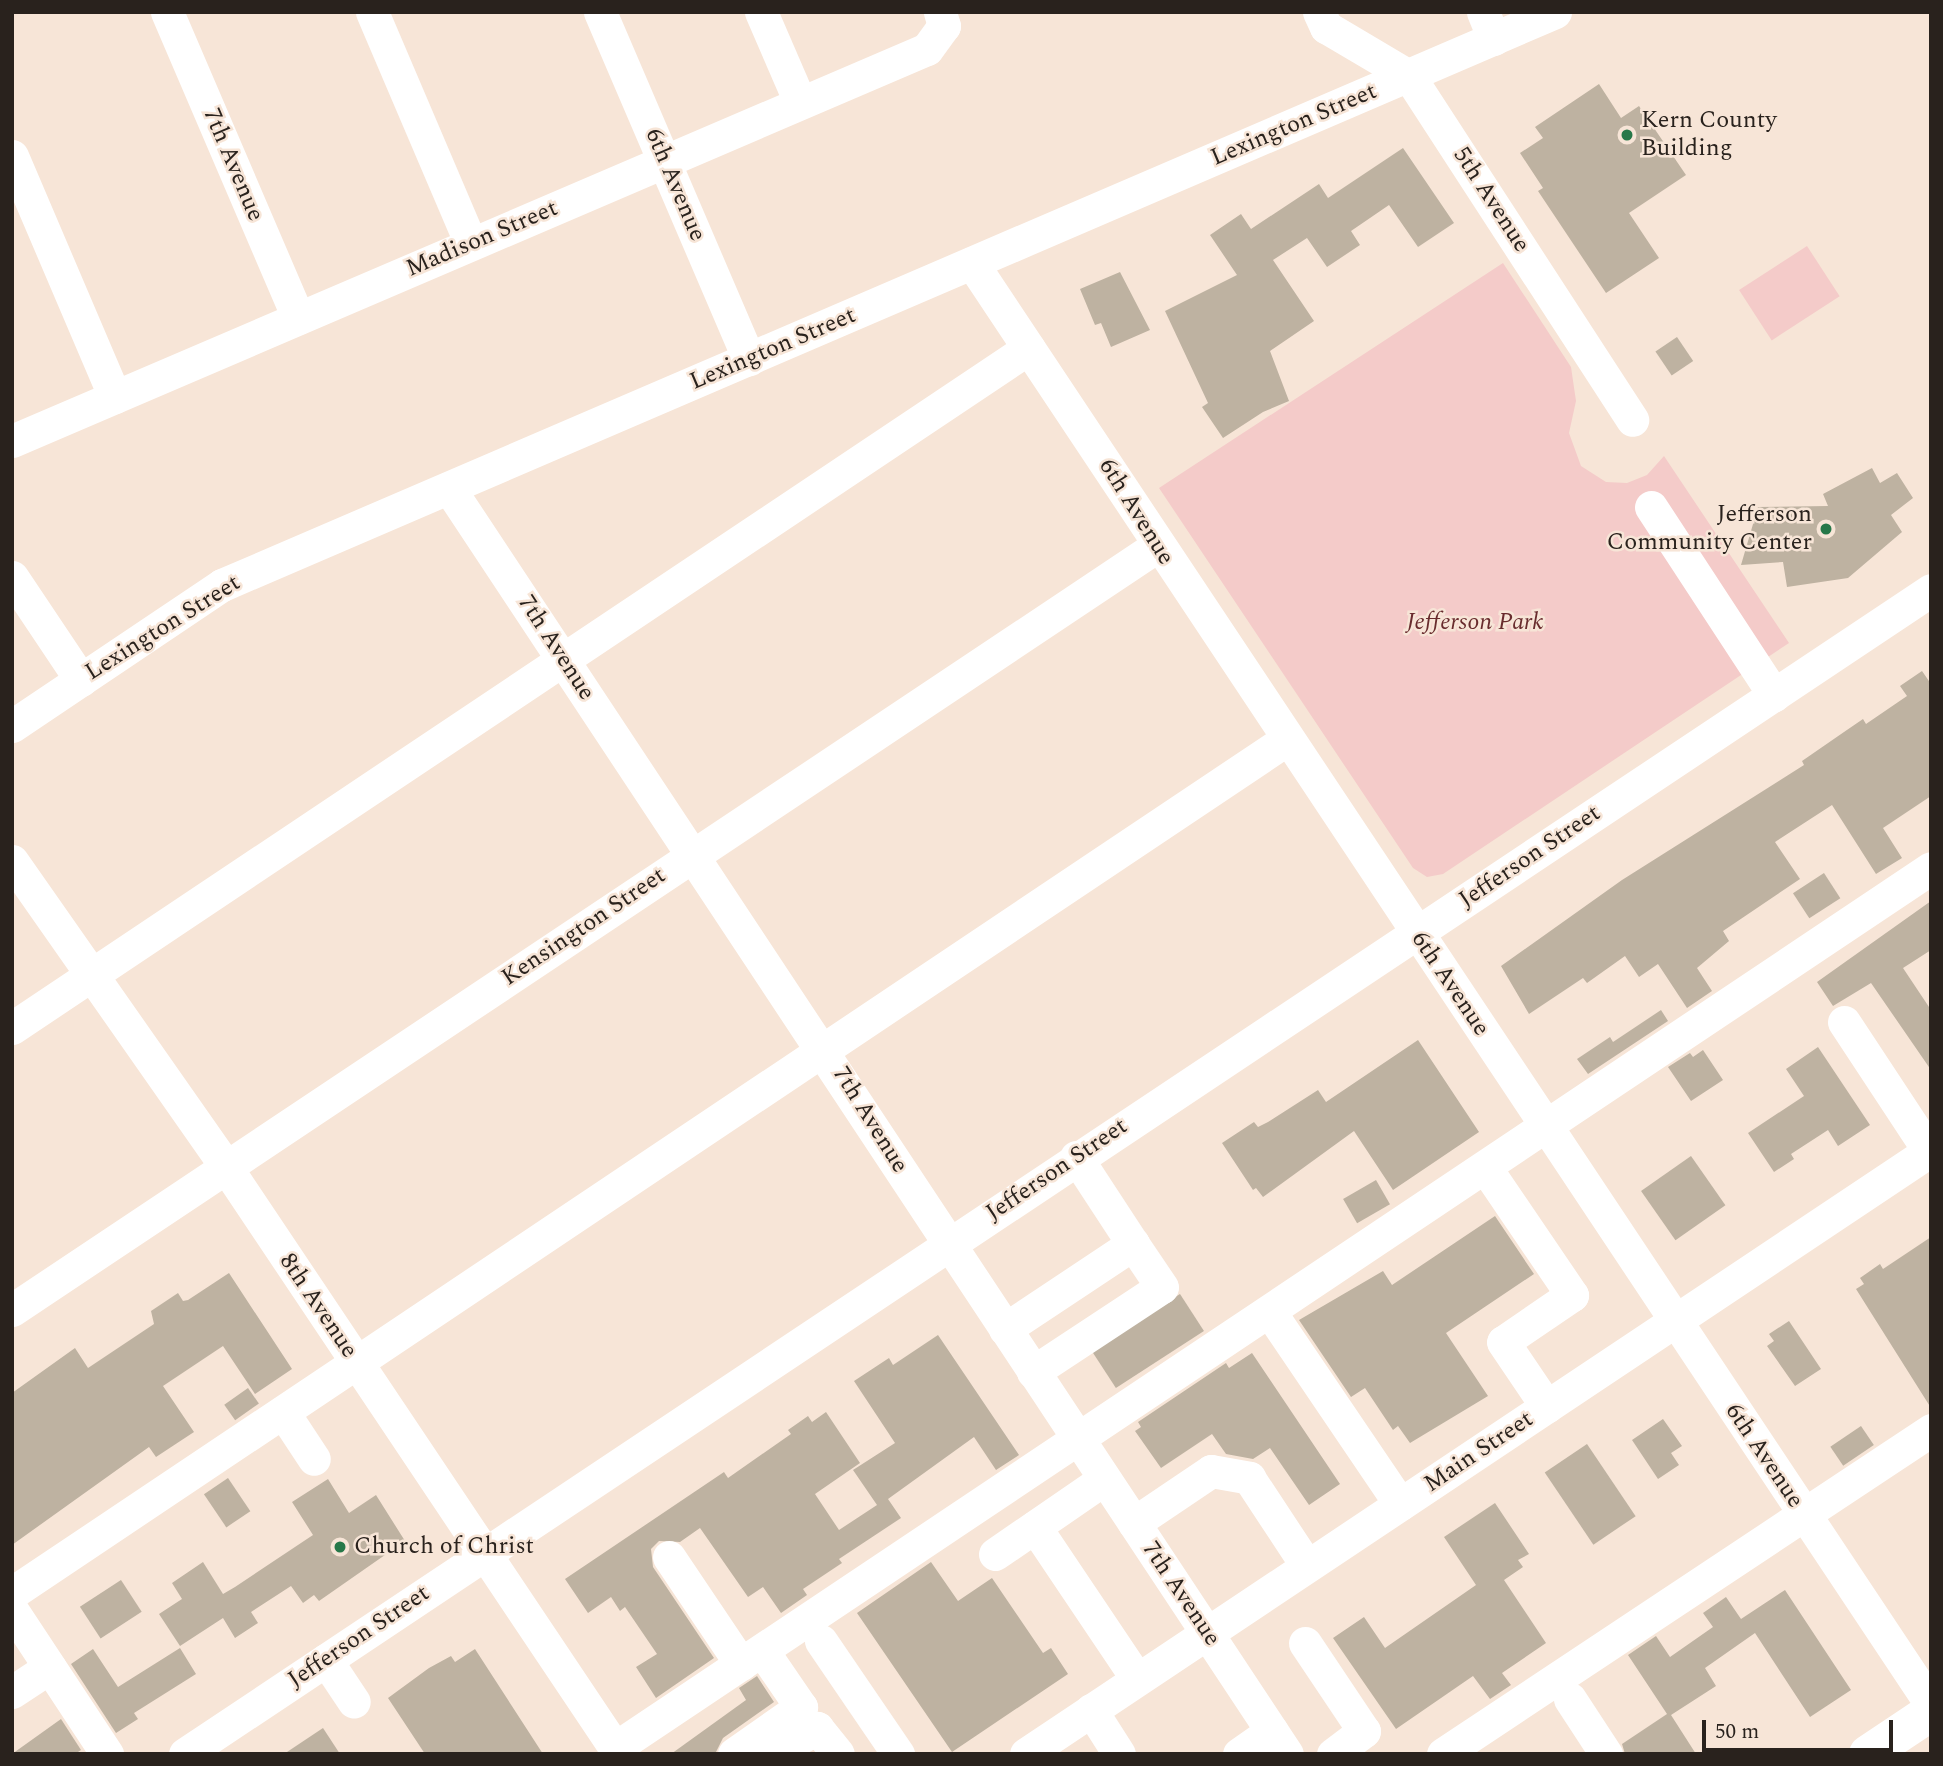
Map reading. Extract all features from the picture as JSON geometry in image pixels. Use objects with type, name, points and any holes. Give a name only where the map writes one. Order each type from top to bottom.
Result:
[{"type":"main road","points":[[1868,1754],[1931,1712]]},
{"type":"street","name":"7th Avenue","points":[[167,12],[298,318]]},
{"type":"street","points":[[372,12],[471,244]]},
{"type":"street","name":"6th Avenue","points":[[600,12],[749,359]]},
{"type":"street","points":[[761,12],[800,103]]},
{"type":"street","name":"5th Avenue","points":[[1320,12],[1326,27],[1409,76],[1632,420]]},
{"type":"street","name":"Lexington Street","points":[[12,726],[222,585],[1409,76],[1488,26],[1555,12]]},
{"type":"street","name":"Madison Street","points":[[12,441],[928,49],[942,19]]},
{"type":"street","points":[[12,156],[115,397]]},
{"type":"street","name":"6th Avenue","points":[[972,263],[1157,546],[1931,1704]]},
{"type":"street","points":[[12,1028],[1029,348]]},
{"type":"street","name":"7th Avenue","points":[[449,488],[565,660],[690,856],[823,1047],[1004,1329],[1280,1742]]},
{"type":"street","points":[[1651,508],[1774,695]]},
{"type":"street","name":"Kensington Street","points":[[12,1310],[1157,546]]},
{"type":"street","points":[[12,577],[81,680]]},
{"type":"street","name":"Jefferson Street","points":[[185,1754],[1076,1157],[1931,590]]},
{"type":"street","points":[[12,1593],[823,1047],[1287,739]]},
{"type":"street","name":"8th Avenue","points":[[12,861],[89,976],[226,1167],[616,1752]]},
{"type":"street","points":[[616,1752],[751,1657],[1078,1441],[1931,868]]},
{"type":"street","points":[[1844,1022],[1930,1151]]},
{"type":"street","name":"Main Street","points":[[1026,1754],[1930,1151]]},
{"type":"street","points":[[1033,1373],[1162,1287],[1076,1157]]},
{"type":"street","points":[[1485,1167],[1572,1295],[1503,1342],[1547,1407]]},
{"type":"street","points":[[1004,1329],[1133,1244]]},
{"type":"street","points":[[1270,1312],[1400,1504]]},
{"type":"street","points":[[283,1412],[314,1459]]},
{"type":"street","points":[[1443,1754],[1931,1430]]},
{"type":"street","points":[[1134,1523],[1211,1471],[1249,1478],[1307,1566]]},
{"type":"street","points":[[995,1554],[1104,1479]]},
{"type":"street","points":[[1035,1527],[1137,1679]]},
{"type":"street","points":[[669,1557],[751,1657],[801,1707],[734,1754]]},
{"type":"street","points":[[12,1610],[107,1754]]},
{"type":"street","points":[[821,1641],[898,1754]]},
{"type":"street","points":[[1306,1643],[1364,1731],[1333,1754]]},
{"type":"street","points":[[326,1660],[354,1702]]},
{"type":"street","points":[[12,1692],[50,1667]]},
{"type":"street","points":[[1570,1699],[1606,1754]]},
{"type":"street","points":[[1091,1710],[1119,1754]]},
{"type":"street","points":[[772,1754],[817,1728],[838,1754]]},
{"type":"street","points":[[1239,1754],[1280,1742]]},
{"type":"green space","points":[[1807,246],[1840,296],[1772,340],[1739,290]]},
{"type":"green space","name":"Jefferson Park","points":[[1503,263],[1571,367],[1576,401],[1569,433],[1581,466],[1606,482],[1627,483],[1647,475],[1664,456],[1789,643],[1443,874],[1427,877],[1413,868],[1159,488]]},
{"type":"building","points":[[1599,84],[1621,118],[1639,106],[1686,175],[1629,213],[1659,258],[1606,293],[1538,191],[1543,188],[1520,153],[1543,138],[1535,127]]},
{"type":"building","points":[[1403,148],[1454,223],[1418,247],[1389,205],[1351,231],[1360,245],[1327,267],[1307,238],[1273,260],[1314,321],[1270,351],[1289,401],[1263,412],[1223,438],[1202,407],[1208,403],[1165,311],[1237,275],[1210,235],[1241,214],[1251,229],[1319,184],[1328,198]]},
{"type":"building","points":[[1120,272],[1150,330],[1111,347],[1101,323],[1095,325],[1080,289]]},
{"type":"building","points":[[1677,337],[1693,361],[1672,376],[1655,352]]},
{"type":"building","name":"Jefferson Community Center","points":[[1872,468],[1880,483],[1897,473],[1913,498],[1891,515],[1902,532],[1848,578],[1787,587],[1783,562],[1741,565],[1758,507],[1828,506],[1823,494]]},
{"type":"building","points":[[1922,671],[1931,684],[1931,796],[1883,828],[1902,858],[1876,874],[1832,805],[1775,842],[1800,879],[1723,931],[1729,941],[1697,968],[1712,991],[1687,1008],[1658,964],[1639,977],[1625,956],[1587,983],[1583,978],[1529,1014],[1501,966],[1622,880],[1804,765],[1802,761],[1863,719],[1866,724],[1907,696],[1900,686]]},
{"type":"building","points":[[1824,873],[1840,898],[1809,918],[1793,893]]},
{"type":"building","points":[[1931,901],[1931,950],[1903,968],[1931,1010],[1931,1070],[1871,983],[1833,1006],[1817,982]]},
{"type":"building","points":[[1661,1010],[1668,1021],[1588,1074],[1577,1059],[1610,1037],[1613,1042]]},
{"type":"building","points":[[1418,1040],[1479,1132],[1393,1190],[1354,1131],[1263,1197],[1256,1188],[1253,1190],[1222,1143],[1254,1122],[1258,1127],[1268,1122],[1318,1090],[1326,1102]]},
{"type":"building","points":[[1818,1047],[1870,1125],[1838,1146],[1828,1130],[1791,1154],[1794,1159],[1774,1172],[1748,1133],[1804,1096],[1786,1069]]},
{"type":"building","points":[[1703,1050],[1723,1080],[1691,1101],[1668,1067],[1690,1053],[1693,1057]]},
{"type":"building","points":[[1691,1156],[1725,1205],[1675,1240],[1641,1191]]},
{"type":"building","points":[[1376,1180],[1390,1204],[1357,1223],[1343,1199]]},
{"type":"building","points":[[1495,1216],[1534,1274],[1446,1333],[1488,1396],[1410,1443],[1398,1426],[1393,1430],[1365,1388],[1351,1397],[1299,1320],[1383,1271],[1392,1285]]},
{"type":"building","points":[[1931,1237],[1931,1408],[1856,1289],[1864,1284],[1860,1278],[1880,1264],[1883,1269]]},
{"type":"building","points":[[229,1273],[292,1369],[255,1394],[223,1346],[163,1386],[194,1432],[156,1457],[149,1447],[12,1545],[12,1393],[75,1348],[88,1368],[154,1324],[151,1311],[178,1293],[183,1301],[188,1300]]},
{"type":"building","points":[[1180,1294],[1204,1331],[1116,1388],[1092,1351]]},
{"type":"building","points":[[1789,1321],[1821,1369],[1795,1386],[1767,1346],[1774,1341],[1769,1334]]},
{"type":"building","points":[[938,1335],[1019,1455],[996,1470],[974,1437],[888,1499],[901,1518],[839,1559],[842,1563],[803,1589],[807,1595],[781,1613],[763,1587],[748,1597],[700,1528],[680,1542],[659,1541],[651,1549],[653,1567],[714,1658],[656,1698],[636,1667],[657,1654],[625,1607],[620,1611],[611,1597],[588,1613],[565,1579],[724,1472],[728,1478],[791,1434],[788,1430],[808,1416],[812,1422],[826,1412],[860,1463],[815,1494],[839,1530],[877,1505],[853,1470],[895,1443],[854,1381],[889,1358],[893,1365]]},
{"type":"building","points":[[1252,1353],[1340,1484],[1309,1505],[1270,1448],[1253,1459],[1226,1454],[1212,1434],[1161,1468],[1135,1431],[1141,1427],[1138,1422],[1226,1363],[1229,1368]]},
{"type":"building","points":[[248,1388],[259,1404],[235,1420],[224,1405]]},
{"type":"building","points":[[1663,1419],[1682,1446],[1671,1453],[1679,1465],[1658,1479],[1632,1440]]},
{"type":"building","points":[[1861,1426],[1874,1445],[1843,1466],[1830,1447]]},
{"type":"building","points":[[1587,1444],[1636,1516],[1593,1545],[1545,1473]]},
{"type":"building","points":[[228,1478],[250,1511],[226,1527],[204,1494]]},
{"type":"building","points":[[328,1479],[349,1513],[376,1495],[405,1541],[319,1601],[314,1595],[303,1603],[291,1586],[251,1612],[258,1623],[235,1638],[223,1618],[180,1646],[159,1614],[182,1599],[172,1583],[203,1562],[223,1594],[313,1535],[292,1502]]},
{"type":"building","points":[[1495,1503],[1529,1554],[1518,1560],[1523,1567],[1504,1580],[1546,1643],[1502,1673],[1511,1685],[1490,1699],[1473,1676],[1396,1729],[1333,1638],[1364,1617],[1385,1648],[1476,1585],[1444,1537]]},
{"type":"building","points":[[931,1562],[958,1601],[992,1578],[1043,1653],[1051,1648],[1068,1674],[952,1752],[857,1613]]},
{"type":"building","points":[[121,1580],[142,1612],[101,1639],[80,1607]]},
{"type":"building","points":[[1785,1590],[1851,1690],[1810,1717],[1755,1633],[1705,1668],[1716,1686],[1671,1715],[1696,1754],[1625,1754],[1622,1744],[1667,1714],[1628,1655],[1656,1636],[1670,1657],[1713,1627],[1703,1613],[1726,1597],[1741,1619]]},
{"type":"building","points":[[180,1648],[196,1674],[134,1713],[138,1719],[116,1733],[71,1664],[93,1649],[118,1687]]},
{"type":"building","points":[[475,1649],[543,1754],[425,1754],[388,1698],[429,1668],[451,1656],[455,1662]]},
{"type":"building","points":[[757,1676],[774,1702],[723,1738],[715,1754],[671,1754],[746,1700],[739,1688]]},
{"type":"building","points":[[61,1719],[81,1750],[75,1754],[12,1754]]},
{"type":"building","points":[[323,1728],[340,1754],[284,1754]]},
{"type":"place","name":"Kern County Building","points":[[1627,135]]},
{"type":"place","name":"Jefferson Community Center","points":[[1826,529]]},
{"type":"place","name":"Church of Christ","points":[[340,1547]]}]
